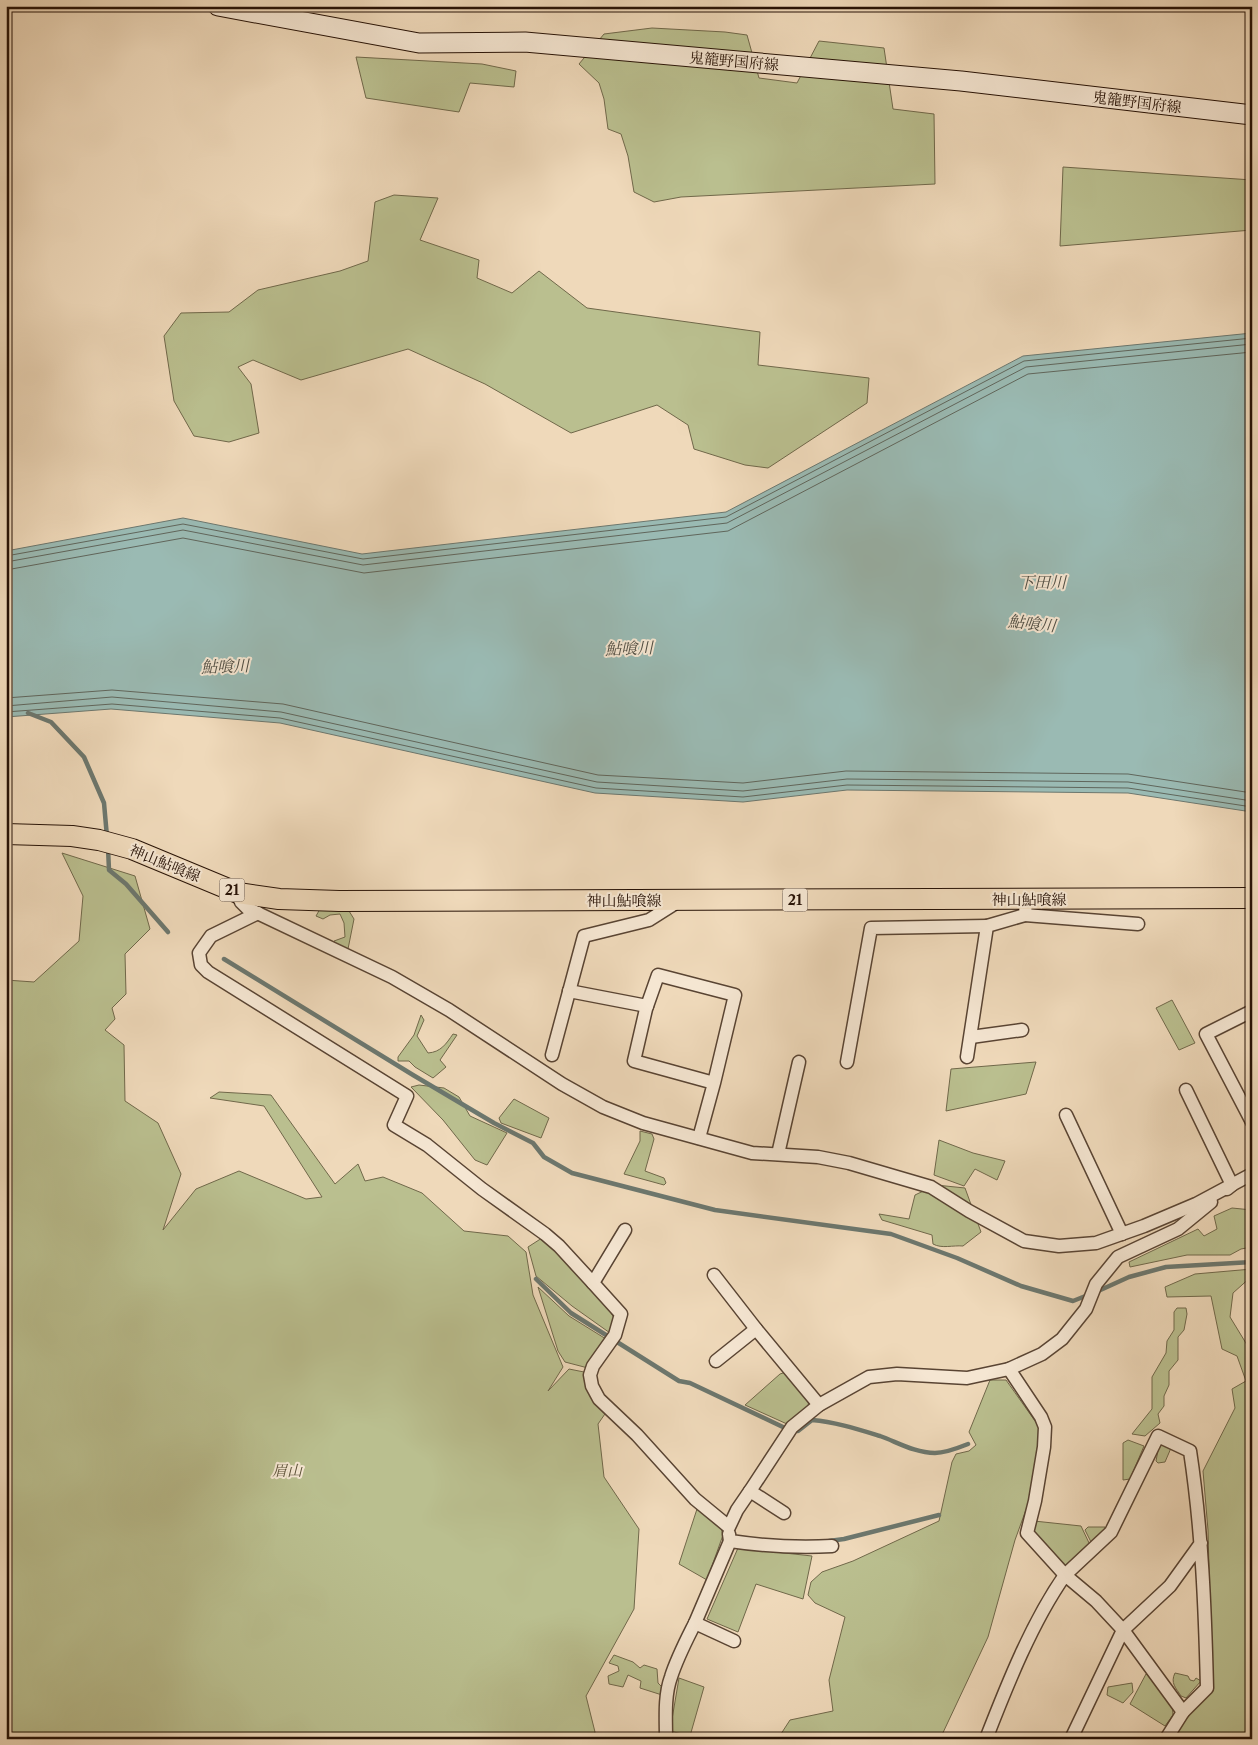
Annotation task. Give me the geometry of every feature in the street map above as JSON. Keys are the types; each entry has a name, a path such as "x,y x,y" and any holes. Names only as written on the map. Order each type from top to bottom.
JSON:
{"main road":[{"name":"鬼籠野国府線","path":"224,7 419,43 525,42 961,81 1252,115"},
{"name":"神山鮎喰線","path":"6,834 81,836 132,849 238,893 279,899 339,901 681,900 1026,907 1252,898"}],"street":[{"path":"238,893 241,902 247,908 392,977 449,1010 562,1084 603,1107 644,1123 752,1153 818,1157 849,1163 931,1187 969,1211 1024,1241 1059,1246 1096,1243 1196,1204 1252,1174"},
{"path":"552,1055 584,936 649,920 681,900"},
{"path":"847,1062 871,928 987,926 1026,907 1138,924"},
{"path":"258,913 211,936 199,952 201,965 208,972 407,1096 394,1125 427,1145 482,1189 545,1234 593,1283 621,1314 615,1334 593,1366 590,1375 592,1386 599,1399 637,1435 695,1499 729,1527"},
{"path":"967,1058 987,926"},
{"path":"700,1138 714,1083 735,995 658,974 647,1006 634,1061 714,1083"},
{"path":"569,991 647,1006"},
{"path":"1252,1011 1206,1034 1252,1122"},
{"path":"971,1037 1022,1030"},
{"path":"778,1154 799,1062"},
{"path":"1186,1090 1232,1185"},
{"path":"1066,1114 1122,1234"},
{"path":"666,1739 666,1707 670,1678 730,1541 729,1527 737,1510 792,1428 819,1406 869,1377 897,1374 967,1378 1009,1369 1042,1354 1062,1339 1086,1309 1096,1284 1118,1257 1178,1229 1232,1185"},
{"path":"593,1283 625,1230"},
{"path":"714,1276 819,1406"},
{"path":"716,1362 756,1329"},
{"path":"1009,1369 1041,1417 1045,1427 1044,1447 1035,1501 1027,1533 1065,1575 1096,1601 1123,1630 1183,1712"},
{"path":"986,1739 999,1706 1050,1597 1065,1575 1111,1532 1158,1436 1190,1451 1198,1502 1201,1543 1207,1688 1183,1712 1166,1739"},
{"path":"750,1491 784,1513"},
{"path":"730,1541 764,1546 801,1548 832,1546"},
{"path":"1071,1739 1123,1630 1170,1586 1201,1543"},
{"path":"695,1623 734,1641"}],"green space":[{"path":"652,28 747,35 759,78 797,83 819,41 884,48 893,109 934,114 935,184 681,197 654,202 634,192 628,156 621,134 608,129 604,99 599,83 579,64 604,34"},
{"path":"356,57 482,64 516,71 514,87 470,83 459,112 366,98"},
{"path":"1063,167 1252,180 1252,230 1060,246"},
{"path":"394,195 438,198 420,240 479,260 477,278 512,293 539,271 587,308 760,332 758,365 869,378 867,403 768,468 745,465 694,449 688,425 657,405 571,433 485,384 408,349 301,380 253,360 238,367 251,384 259,433 229,442 194,436 174,401 164,336 181,313 229,312 258,290 340,271 368,261 375,202"},
{"name":"眉山","path":"62,853 135,876 150,929 125,954 126,994 112,1008 115,1019 105,1030 124,1045 125,1101 158,1123 181,1174 163,1230 196,1189 239,1171 306,1199 322,1197 264,1106 210,1098 219,1092 271,1095 335,1184 358,1164 365,1181 383,1177 422,1193 464,1231 508,1236 526,1252 533,1295 563,1367 548,1391 569,1369 584,1372 593,1392 607,1411 598,1424 604,1477 639,1529 634,1609 586,1696 595,1732 594,1739 6,1739 6,980 34,982 79,941 83,896"},
{"path":"320,909 349,911 354,919 348,949 336,945 334,941 345,937 344,923 340,914 330,915 323,919 316,916"},
{"path":"1172,1000 1195,1043 1179,1050 1156,1008"},
{"path":"421,1015 424,1020 417,1036 428,1053 440,1049 453,1034 457,1035 440,1060 446,1067 433,1078 409,1061 398,1061 398,1057 414,1035"},
{"path":"1036,1062 1026,1094 946,1111 951,1069"},
{"path":"419,1085 444,1088 459,1097 470,1116 507,1133 487,1165 475,1160 443,1120 411,1087"},
{"path":"514,1099 549,1118 541,1138 501,1123 499,1118"},
{"path":"640,1131 652,1134 654,1139 645,1171 664,1178 666,1183 664,1185 624,1174 640,1141"},
{"path":"939,1140 973,1153 1005,1161 997,1180 975,1169 964,1186 934,1175"},
{"path":"936,1185 965,1188 981,1232 963,1246 944,1247 933,1244 932,1235 882,1220 879,1214 909,1219 915,1195"},
{"path":"1232,1208 1252,1210 1252,1247 1241,1249 1230,1255 1187,1255 1130,1267 1129,1262 1198,1229 1204,1236 1217,1229 1214,1216"},
{"path":"542,1238 607,1306 614,1318 610,1333 572,1306 536,1276 528,1247"},
{"path":"1252,1269 1252,1276 1233,1293 1230,1317 1252,1353 1252,1739 1173,1739 1186,1717 1212,1686 1208,1530 1203,1471 1235,1408 1232,1389 1246,1381 1237,1356 1222,1349 1211,1296 1167,1297 1165,1287 1195,1274"},
{"path":"538,1287 569,1316 606,1339 588,1368 565,1362 558,1351"},
{"path":"1177,1308 1186,1308 1187,1314 1184,1330 1178,1337 1178,1360 1169,1371 1169,1385 1164,1396 1164,1406 1158,1414 1160,1423 1145,1436 1132,1434 1152,1409 1152,1377 1166,1353 1167,1341 1174,1330 1174,1312"},
{"path":"786,1372 809,1400 808,1406 787,1424 745,1405 780,1374"},
{"path":"990,1380 1006,1380 1040,1428 1031,1496 1015,1540 988,1637 940,1739 780,1739 779,1737 790,1720 833,1711 829,1680 845,1617 815,1603 808,1595 811,1582 822,1572 853,1561 939,1521 952,1462 956,1454 969,1451 976,1445 969,1432"},
{"path":"1128,1440 1144,1446 1130,1479 1123,1480 1123,1443"},
{"path":"1164,1444 1171,1448 1165,1462 1158,1463 1156,1461 1159,1445"},
{"path":"697,1509 721,1528 723,1535 707,1580 679,1564"},
{"path":"1034,1521 1081,1526 1090,1545 1065,1570 1031,1533"},
{"path":"1088,1527 1105,1527 1103,1533 1091,1542 1085,1530"},
{"path":"738,1548 812,1556 803,1599 756,1584 738,1632 707,1619"},
{"path":"614,1655 633,1662 640,1668 644,1665 657,1669 658,1683 663,1688 662,1695 640,1688 641,1681 628,1675 623,1687 609,1684 608,1676 619,1671 618,1666 609,1663"},
{"path":"1175,1673 1188,1676 1190,1680 1194,1681 1196,1678 1201,1681 1186,1698 1181,1696 1174,1685"},
{"path":"1146,1674 1154,1677 1172,1701 1173,1715 1165,1726 1130,1704"},
{"path":"679,1678 704,1687 690,1736 670,1731"},
{"path":"1132,1683 1133,1692 1123,1703 1107,1695 1108,1687"}],"water":[{"name":"下田川","path":"1252,333 1252,812 1128,793 847,790 743,802 595,793 280,723 111,709 6,717 6,551 183,518 362,554 726,512 1023,356"}],"waterway":[{"path":"28,713 51,722 84,757 104,803 107,837"},
{"path":"108,848 109,870 126,884 168,932"},
{"path":"224,959 413,1075 494,1123 533,1143 544,1157 572,1173 715,1210 891,1234 957,1258 1021,1286 1073,1301 1088,1295"},
{"path":"1096,1292 1129,1277 1166,1267 1252,1262"},
{"path":"536,1279 571,1313 679,1381 690,1383 785,1428 798,1431 812,1420 829,1422 880,1436 928,1453 952,1450 968,1444"},
{"path":"829,1541 844,1539 939,1515"}],"water label":[{"name":"鮎喰川","path":"1032,623"},
{"name":"鮎喰川","path":"629,648"},
{"name":"鮎喰川","path":"225,666"}]}
